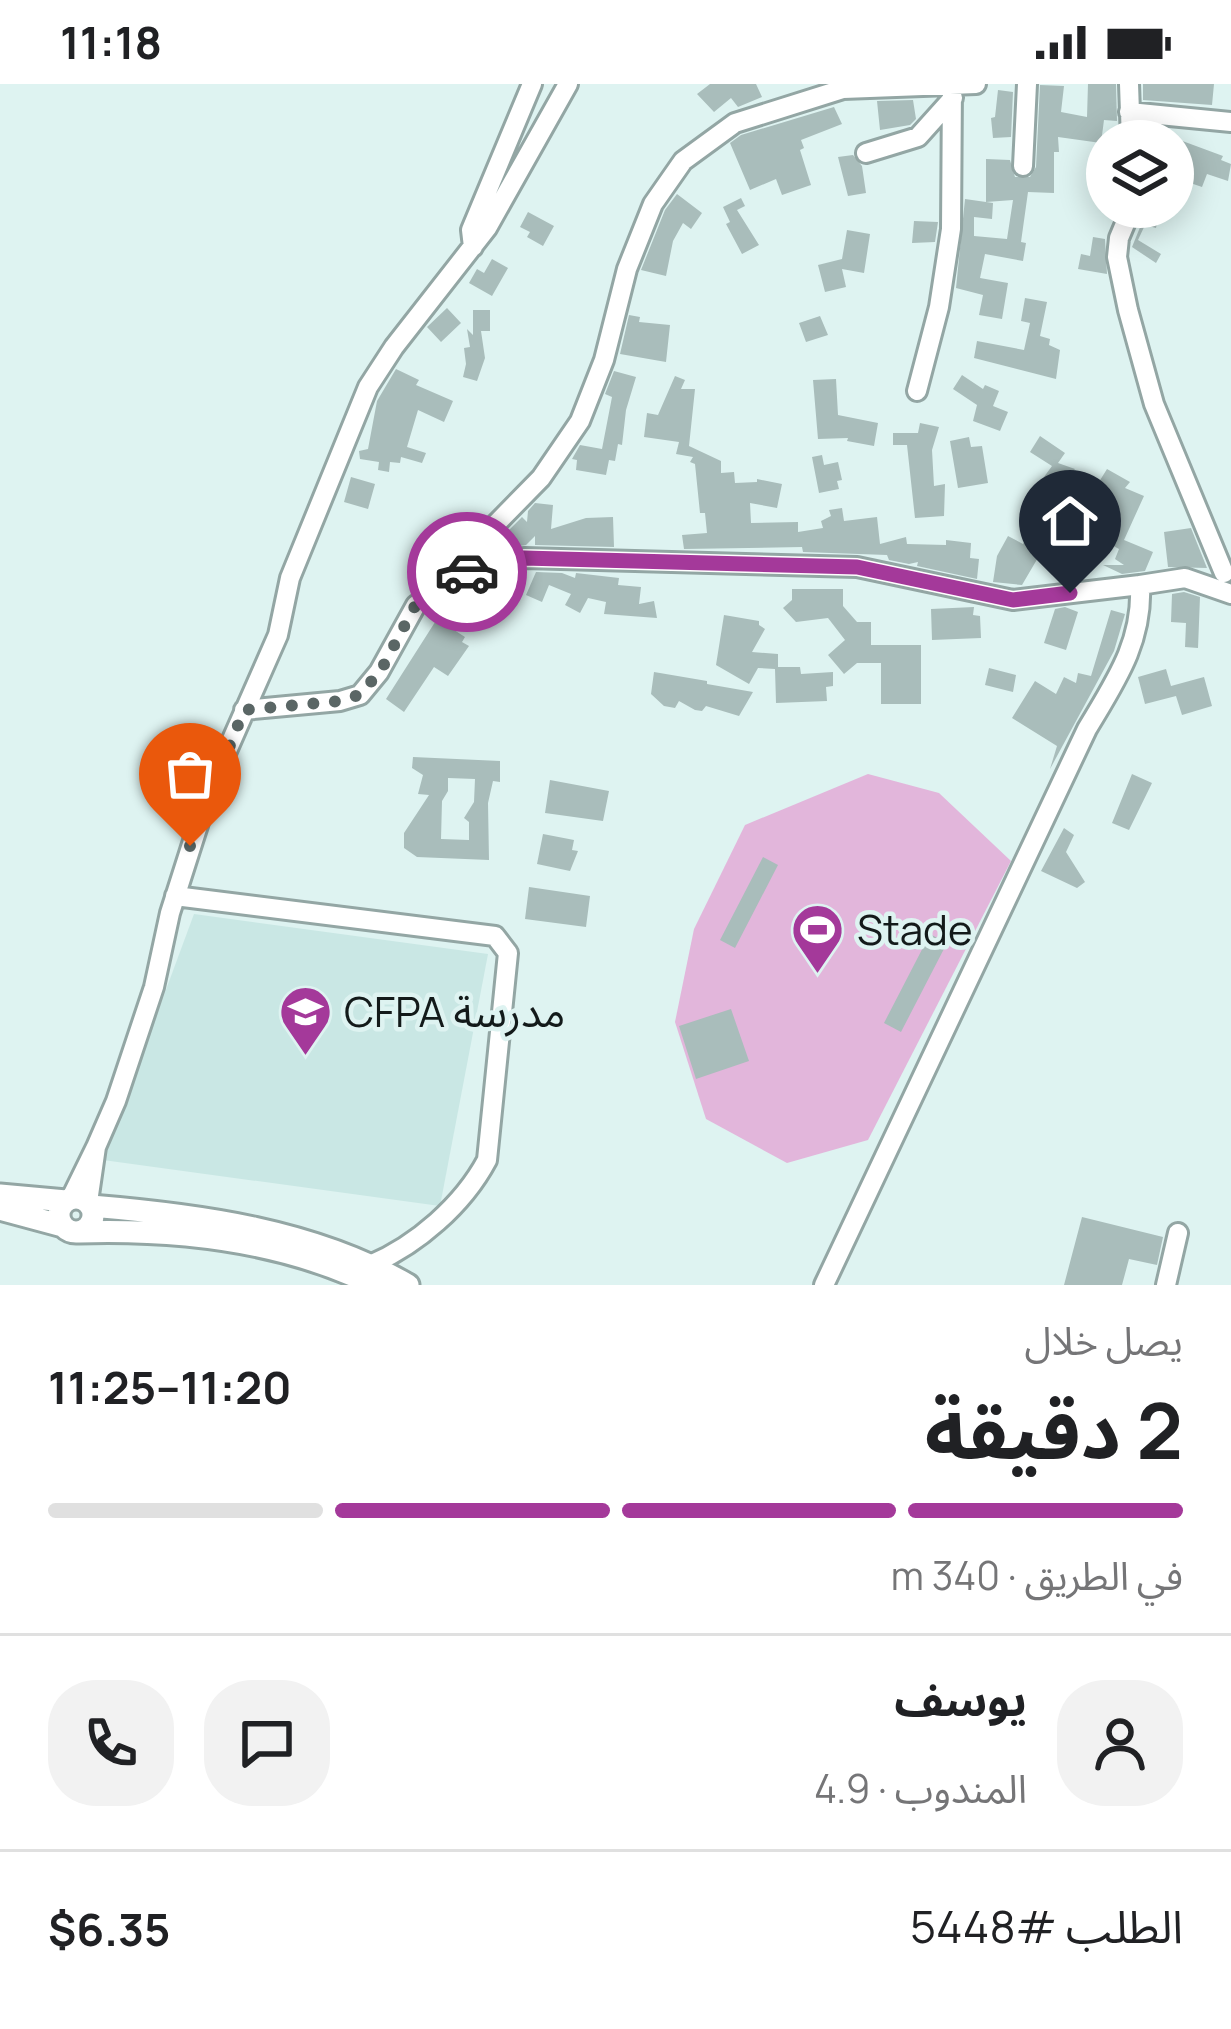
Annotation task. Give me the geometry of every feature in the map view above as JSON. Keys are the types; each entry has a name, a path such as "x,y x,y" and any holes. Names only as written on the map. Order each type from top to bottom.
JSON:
{"main road":[{"path":"0,1195 79,1202 285,1236 326,1246 372,1275"},
{"path":"71,1229 92,1222 79,1202"},
{"path":"71,1229 59,1216 79,1202"},
{"path":"0,1209 71,1229 227,1240 408,1285"}],"street":[{"path":"473,247 471,230 532,84"},
{"path":"79,1202 154,987 175,896 208,794 278,635 290,578 368,387 473,247 568,84"},
{"path":"244,710 359,695 380,672 416,604 541,478 580,421 604,360 627,269 653,203 683,161 735,123 842,89 952,92 976,84"},
{"path":"1023,166 1027,84"},
{"path":"1129,84 1130,120"},
{"path":"866,153 918,137 952,92"},
{"path":"917,391 939,307 952,229 952,92"},
{"path":"1129,112 1231,122"},
{"path":"416,604 472,569 524,558 857,567 1013,600 1227,574 1154,404 1117,257 1123,228"},
{"path":"1185,578 1231,594"},
{"path":"824,1285 1078,748 1130,658 1141,611 1140,585"},
{"path":"175,896 495,936 508,953 487,1160 478,1177 422,1235 372,1275"},
{"path":"1166,1285 1178,1233"}],"shaded area":[{"name":"Stade","path":"868,774 939,793 1011,861 868,1140 787,1163 706,1119 675,1022 694,929 745,825"},
{"name":"CFPA مدرسة","path":"194,914 488,954 440,1206 103,1160"}],"building":[{"path":"710,84 756,84 762,97 738,107 731,98 714,112 697,94"},
{"path":"1088,84 1116,84 1117,120 1086,120 1086,141 1058,137 1054,193 1028,192 1023,261 985,254 980,278 1008,283 1002,319 979,315 983,295 956,288 965,199 986,202 986,159 1010,160 1015,177 1030,177 1036,167 1040,85 1064,86 1061,112 1087,117","holes":["1013,200 1007,239 974,236 974,217 992,219 993,203 986,202"]},
{"path":"1143,84 1214,84 1212,105 1143,100"},
{"path":"998,90 1013,92 1011,137 993,138 991,118 995,117"},
{"path":"913,100 916,119 910,125 880,130 877,101"},
{"path":"834,107 842,124 801,140 811,185 782,195 776,179 750,190 730,143 741,135"},
{"path":"1194,145 1231,164 1228,181 1207,174 1202,187 1194,184"},
{"path":"853,155 862,166 866,193 848,196 838,157"},
{"path":"677,194 702,213 691,229 683,223 673,241 666,276 641,270 665,210"},
{"path":"741,198 745,206 737,210 759,245 742,254 723,207"},
{"path":"528,212 554,226 543,246 520,227"},
{"path":"914,221 938,222 935,242 912,243"},
{"path":"1144,228 1138,240 1161,254 1156,263 1132,247"},
{"path":"847,230 870,234 864,273 842,269 846,287 825,292 818,265 842,259"},
{"path":"1093,237 1105,239 1107,274 1078,269 1081,254 1090,256"},
{"path":"492,259 508,268 492,296 469,283 477,269 484,273"},
{"path":"1025,298 1047,302 1040,336 1060,350 1056,379 974,358 977,341 1024,350 1030,323 1021,321"},
{"path":"447,308 461,323 441,342 427,327"},
{"path":"473,310 490,310 490,331 481,331 485,358 477,381 463,377 464,348 470,347 467,329 473,335"},
{"path":"629,315 640,317 639,322 670,325 666,362 620,354"},
{"path":"820,316 828,335 806,342 799,323"},
{"path":"396,369 419,380 416,385 453,401 444,422 418,410 407,447 426,453 422,463 401,457 400,463 390,462 389,472 378,470 379,462 360,459 359,451 368,449 377,401"},
{"path":"614,371 636,377 622,445 618,444 615,461 609,460 606,475 576,470 577,460 572,459 580,445 602,449 612,397 605,394"},
{"path":"962,375 983,389 985,385 999,391 993,406 1008,412 1000,431 973,421 977,405 953,389"},
{"path":"675,376 685,380 681,389 695,389 689,446 721,461 721,473 734,472 735,483 757,479 782,484 777,508 750,503 751,523 798,522 798,532 823,528 821,521 831,516 829,510 842,508 844,521 877,517 880,544 906,537 907,544 971,543 970,558 979,559 977,579 917,566 918,562 889,560 887,555 803,552 802,547 684,549 682,535 707,533 695,464 690,462 693,457 676,454 679,442 644,437 647,413 658,415"},
{"path":"836,379 838,415 878,423 874,446 848,438 818,439 813,380"},
{"path":"920,423 939,427 932,450 934,486 945,484 944,516 915,518 907,445 893,445 893,433 918,433"},
{"path":"1040,436 1065,453 1058,463 1075,469 1052,500 1046,492 1051,488 1041,481 1052,466 1030,452"},
{"path":"969,437 971,447 982,446 988,483 958,488 950,441"},
{"path":"822,455 824,465 838,462 842,480 837,481 839,489 819,493 812,457"},
{"path":"1107,469 1130,482 1125,488 1144,496 1124,540 1153,552 1145,571 1122,574 1103,565 1124,565 1115,559 1119,549 1099,538 1095,544 1079,532 1092,514 1084,506"},
{"path":"351,477 375,484 368,509 344,502"},
{"path":"535,503 553,505 551,529 586,518 613,517 614,547 535,545 535,536 526,545 507,548 499,540 522,517 527,522"},
{"path":"1033,509 1056,527 1022,585 993,582 997,556 1008,536 1023,544 1032,529 1024,522"},
{"path":"1191,528 1207,568 1168,567 1164,532"},
{"path":"536,572 619,578 618,585 641,587 639,604 654,601 657,618 604,614 606,602 588,598 580,613 565,605 571,594 549,585 542,602 526,595"},
{"path":"792,589 843,589 843,606 857,622 871,622 871,645 921,645 921,704 881,704 881,663 857,663 844,674 828,655 845,640 828,618 796,622 783,608 792,600"},
{"path":"1172,594 1200,597 1198,648 1185,647 1186,623 1171,622"},
{"path":"974,607 973,615 980,616 981,638 932,640 931,609"},
{"path":"1055,609 1078,612 1066,650 1044,643"},
{"path":"1111,610 1125,614 1114,651 1050,769 1057,746 1012,718 1035,681 1056,694 1064,677 1076,683 1078,673 1091,676"},
{"path":"724,615 759,621 765,629 752,652 778,654 778,667 800,667 801,674 833,672 833,686 826,687 827,701 776,703 775,669 758,668 749,684 716,665"},
{"path":"437,619 465,637 462,642 469,646 448,676 434,667 404,712 386,699"},
{"path":"989,668 1016,675 1013,692 985,685"},
{"path":"1166,669 1171,686 1204,677 1212,706 1182,715 1176,696 1145,704 1138,677"},
{"path":"654,672 753,692 739,716 706,706 695,710 679,701 675,708 664,706 651,694"},
{"path":"413,757 500,761 500,782 493,781 488,803 489,860 417,857 404,848 404,833 429,795 418,794 423,775 412,768","holes":["448,778 475,779 474,802 464,818 469,822 469,840 441,839"]},
{"path":"1132,774 1152,783 1129,830 1112,823"},
{"path":"550,780 609,791 603,821 545,813"},
{"path":"1064,828 1074,835 1066,852 1085,882 1077,888 1041,871"},
{"path":"543,834 574,840 572,850 578,851 570,871 537,864"},
{"path":"763,857 778,865 735,948 720,940"},
{"path":"529,887 590,896 586,927 525,919"},
{"path":"930,934 947,943 901,1032 884,1023"},
{"path":"731,1009 749,1061 696,1079 679,1026"},
{"path":"1082,1217 1163,1237 1157,1265 1129,1259 1122,1285 1064,1285"}],"way so far":[{"path":"190,846 244,710 359,695 380,672 416,604 467,572"}],"place":[{"name":"Stade","path":"818,975"},
{"name":"CFPA مدرسة","path":"305,1057"}],"route":[{"path":"467,572 524,558 857,567 978,596 1013,600 1070,593"}]}
